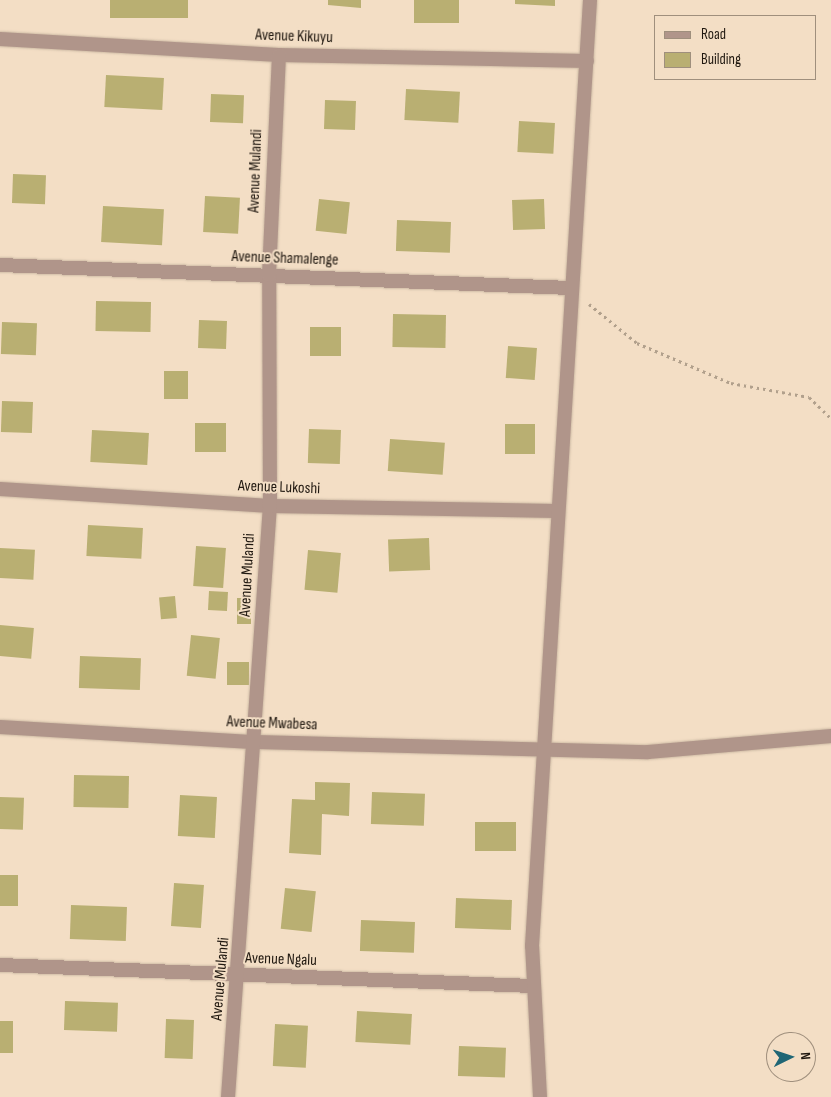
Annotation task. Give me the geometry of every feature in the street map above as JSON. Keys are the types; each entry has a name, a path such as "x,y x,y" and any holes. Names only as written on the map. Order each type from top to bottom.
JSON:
{"street":[{"path":"540,1097 531,986 569,288 590,0"},
{"name":"Avenue Kikuyu","path":"0,39 279,55 586,61"},
{"name":"Avenue Mulandi","path":"228,1097 256,742 270,506 269,275 279,55"},
{"name":"Avenue Shamalenge","path":"0,265 569,288"},
{"name":"Avenue Lukoshi","path":"0,489 270,506 556,511"},
{"name":"Avenue Mwabesa","path":"0,727 256,742 648,752 831,736"},
{"name":"Avenue Ngalu","path":"0,965 239,976 531,986"}],"path":[{"path":"569,288 637,343 731,383 808,397 831,418"}],"building":[{"path":"110,0 188,0 188,18 110,18"},
{"path":"328,0 361,0 361,8 328,5"},
{"path":"414,0 459,0 459,23 414,23"},
{"path":"515,0 555,0 555,6 515,4"},
{"path":"106,75 164,78 162,110 104,107"},
{"path":"406,89 460,92 458,123 404,120"},
{"path":"211,94 244,95 243,123 210,122"},
{"path":"325,100 356,101 355,130 324,129"},
{"path":"519,121 555,123 553,154 517,152"},
{"path":"13,174 46,175 45,204 12,203"},
{"path":"205,196 240,198 238,234 203,232"},
{"path":"319,199 350,202 346,234 316,231"},
{"path":"544,199 545,229 513,230 512,200"},
{"path":"103,206 164,209 162,245 101,242"},
{"path":"397,220 451,222 450,253 396,251"},
{"path":"96,301 151,302 150,332 95,331"},
{"path":"393,314 446,315 445,348 392,347"},
{"path":"199,320 227,321 226,349 198,348"},
{"path":"2,322 37,323 36,355 1,354"},
{"path":"310,327 341,327 341,356 310,356"},
{"path":"508,346 537,348 535,380 506,378"},
{"path":"164,371 188,371 188,399 164,399"},
{"path":"2,401 33,402 32,433 1,432"},
{"path":"195,423 226,423 226,452 195,452"},
{"path":"505,424 535,424 535,454 505,454"},
{"path":"309,429 341,430 340,464 308,463"},
{"path":"92,430 149,433 147,465 90,462"},
{"path":"390,439 445,443 443,475 388,471"},
{"path":"88,525 143,528 141,559 86,556"},
{"path":"429,538 430,570 389,571 388,539"},
{"path":"196,546 226,548 223,588 193,586"},
{"path":"0,548 35,550 33,580 0,578"},
{"path":"308,550 341,553 337,593 305,590"},
{"path":"209,591 228,592 227,611 208,610"},
{"path":"175,596 177,618 161,619 159,597"},
{"path":"237,598 251,598 251,624 237,624"},
{"path":"0,625 34,628 31,659 0,656"},
{"path":"191,635 220,638 216,679 187,676"},
{"path":"80,656 141,658 140,690 79,688"},
{"path":"227,662 249,662 249,685 227,685"},
{"path":"74,775 129,776 128,808 73,807"},
{"path":"315,782 350,783 349,816 322,814 321,855 289,853 292,799 315,800"},
{"path":"372,792 425,794 424,826 371,824"},
{"path":"180,795 217,797 215,838 178,836"},
{"path":"0,797 24,798 23,830 0,829"},
{"path":"475,822 516,822 516,851 475,851"},
{"path":"0,875 18,875 18,906 0,906"},
{"path":"174,883 204,885 201,928 171,926"},
{"path":"285,888 316,891 312,932 281,929"},
{"path":"456,898 512,900 511,930 455,928"},
{"path":"71,905 127,907 126,941 70,939"},
{"path":"361,920 415,922 414,953 360,951"},
{"path":"65,1001 118,1003 117,1032 64,1030"},
{"path":"357,1011 412,1014 410,1045 355,1042"},
{"path":"166,1019 194,1020 193,1059 165,1058"},
{"path":"0,1021 13,1021 13,1053 0,1053"},
{"path":"275,1024 308,1026 306,1068 273,1066"},
{"path":"459,1046 506,1048 505,1078 458,1076"}]}
